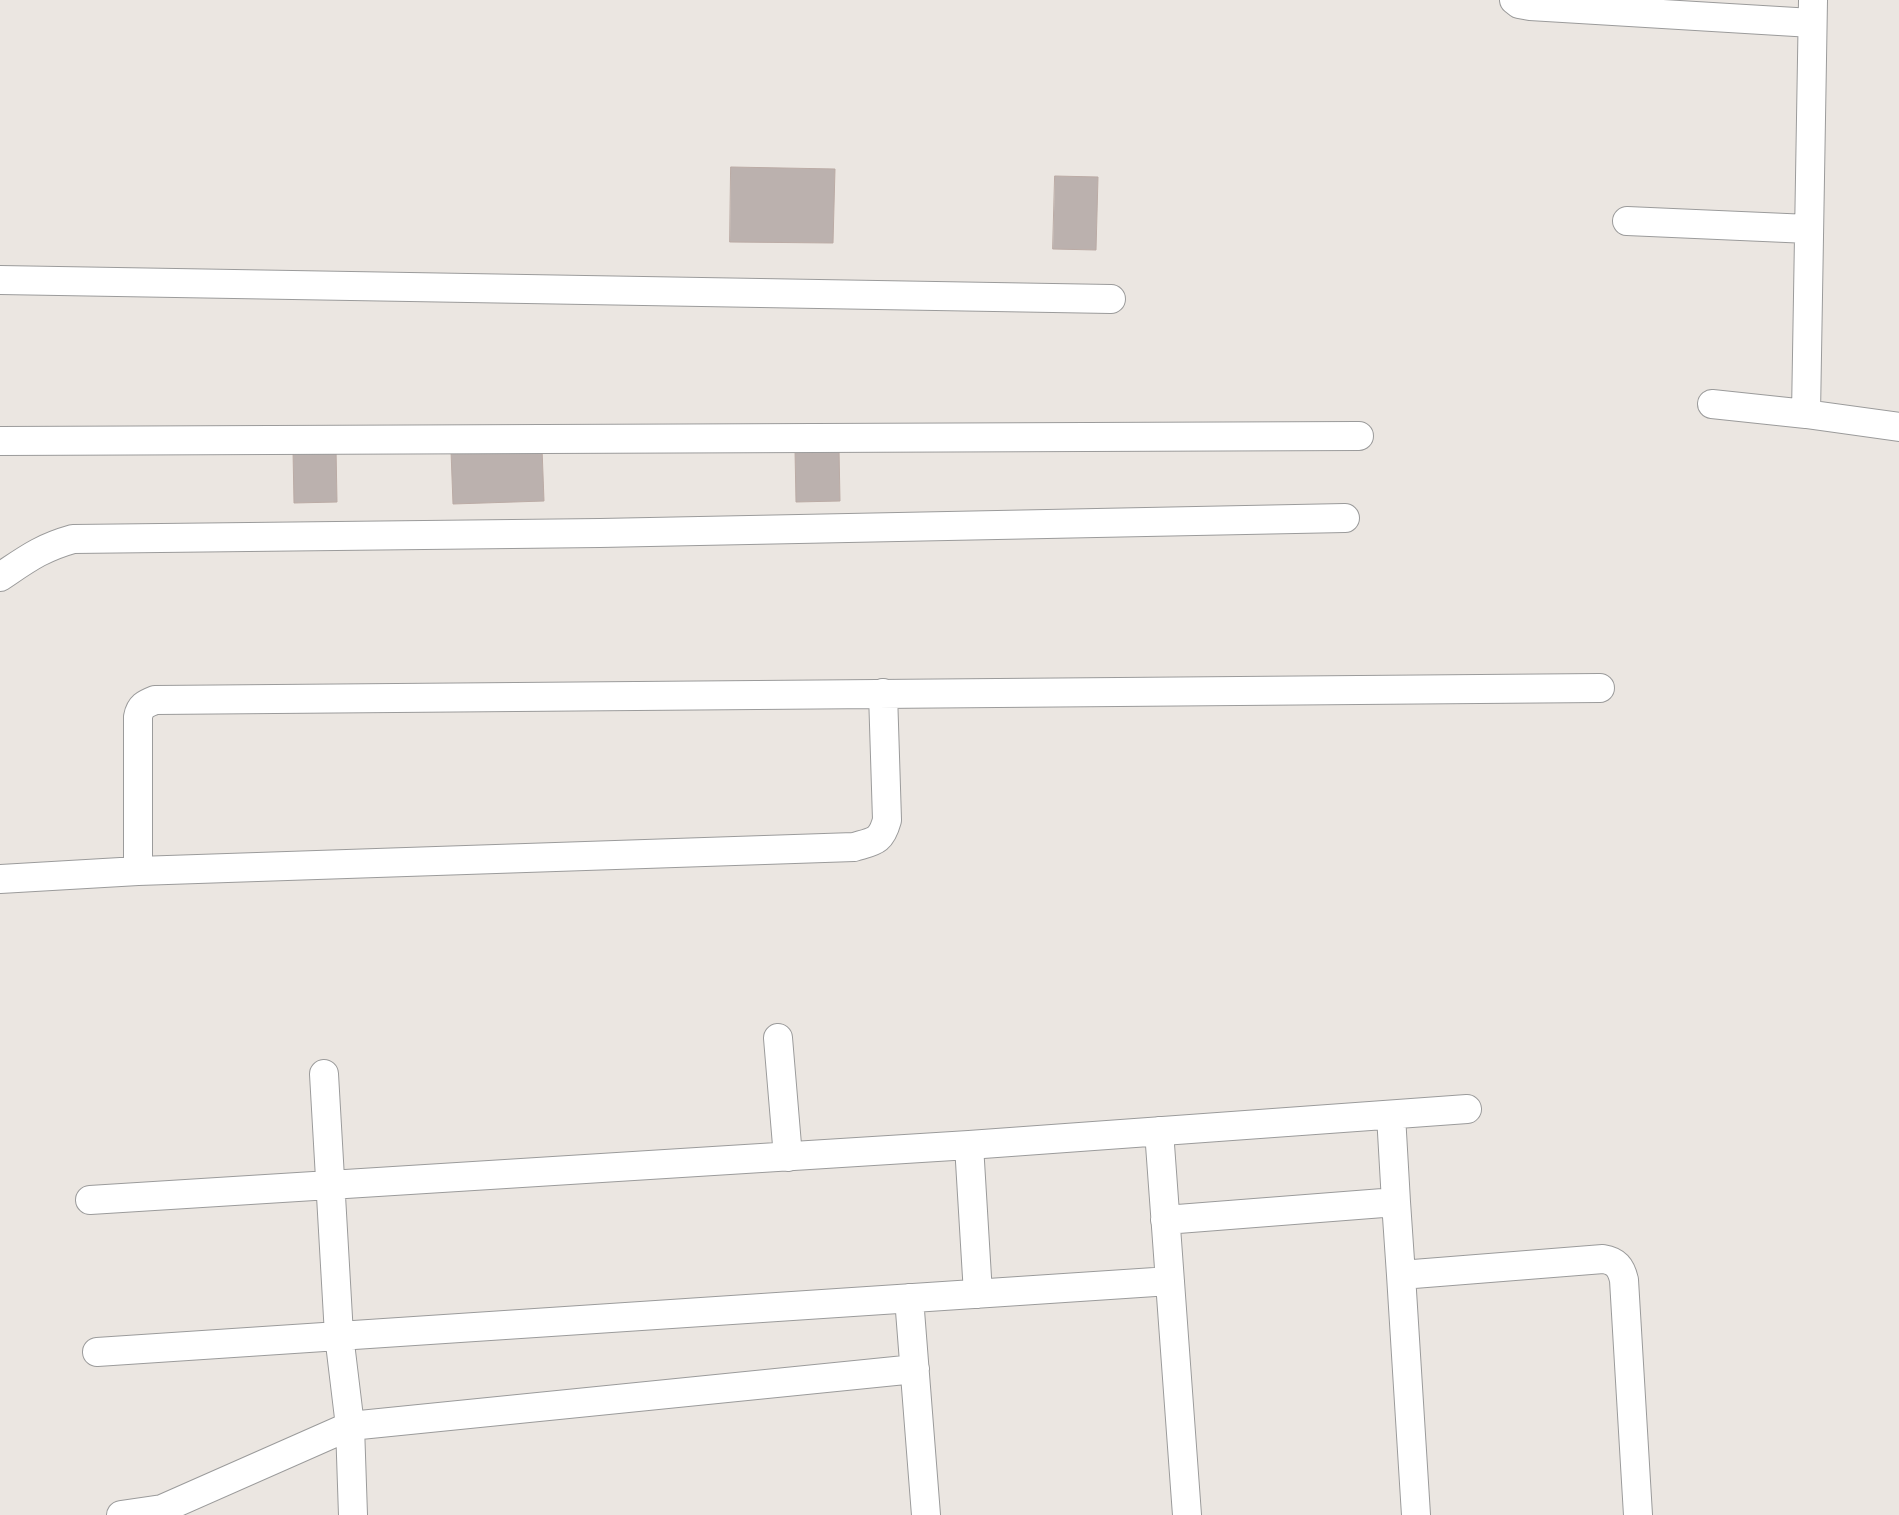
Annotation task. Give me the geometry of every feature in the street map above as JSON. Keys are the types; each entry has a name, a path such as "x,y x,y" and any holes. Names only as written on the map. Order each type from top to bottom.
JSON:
{"street":[{"path":"1514,0 1519,4 1530,6 1812,12 1806,414"},
{"path":"1627,221 1809,229"},
{"path":"0,280 1111,298"},
{"path":"1712,404 1899,426"},
{"path":"0,441 1359,436"},
{"path":"0,577 35,553 73,539 610,533 1345,518"},
{"path":"138,871 138,717 140,708 144,704 155,700 1600,688"},
{"path":"0,879 138,871 854,847 873,842 883,834 887,820 883,694"},
{"path":"778,1038 788,1157"},
{"path":"324,1074 339,1335 350,1426 353,1515"},
{"path":"90,1200 788,1157 1467,1109"},
{"path":"1391,1115 1416,1515"},
{"path":"1159,1131 1186,1515"},
{"path":"969,1145 978,1294"},
{"path":"1165,1220 1396,1202"},
{"path":"1401,1275 1603,1259 1612,1260 1619,1266 1624,1280 1638,1515"},
{"path":"97,1352 1170,1281"},
{"path":"909,1298 926,1515"},
{"path":"122,1515 162,1509 350,1426 915,1369"}],"building":[{"path":"731,167 835,169 833,243 730,242"},
{"path":"1055,176 1098,177 1096,250 1053,249"},
{"path":"336,448 337,502 294,503 293,450"},
{"path":"542,448 544,501 453,504 451,451"},
{"path":"839,449 840,501 796,502 795,450"}]}
